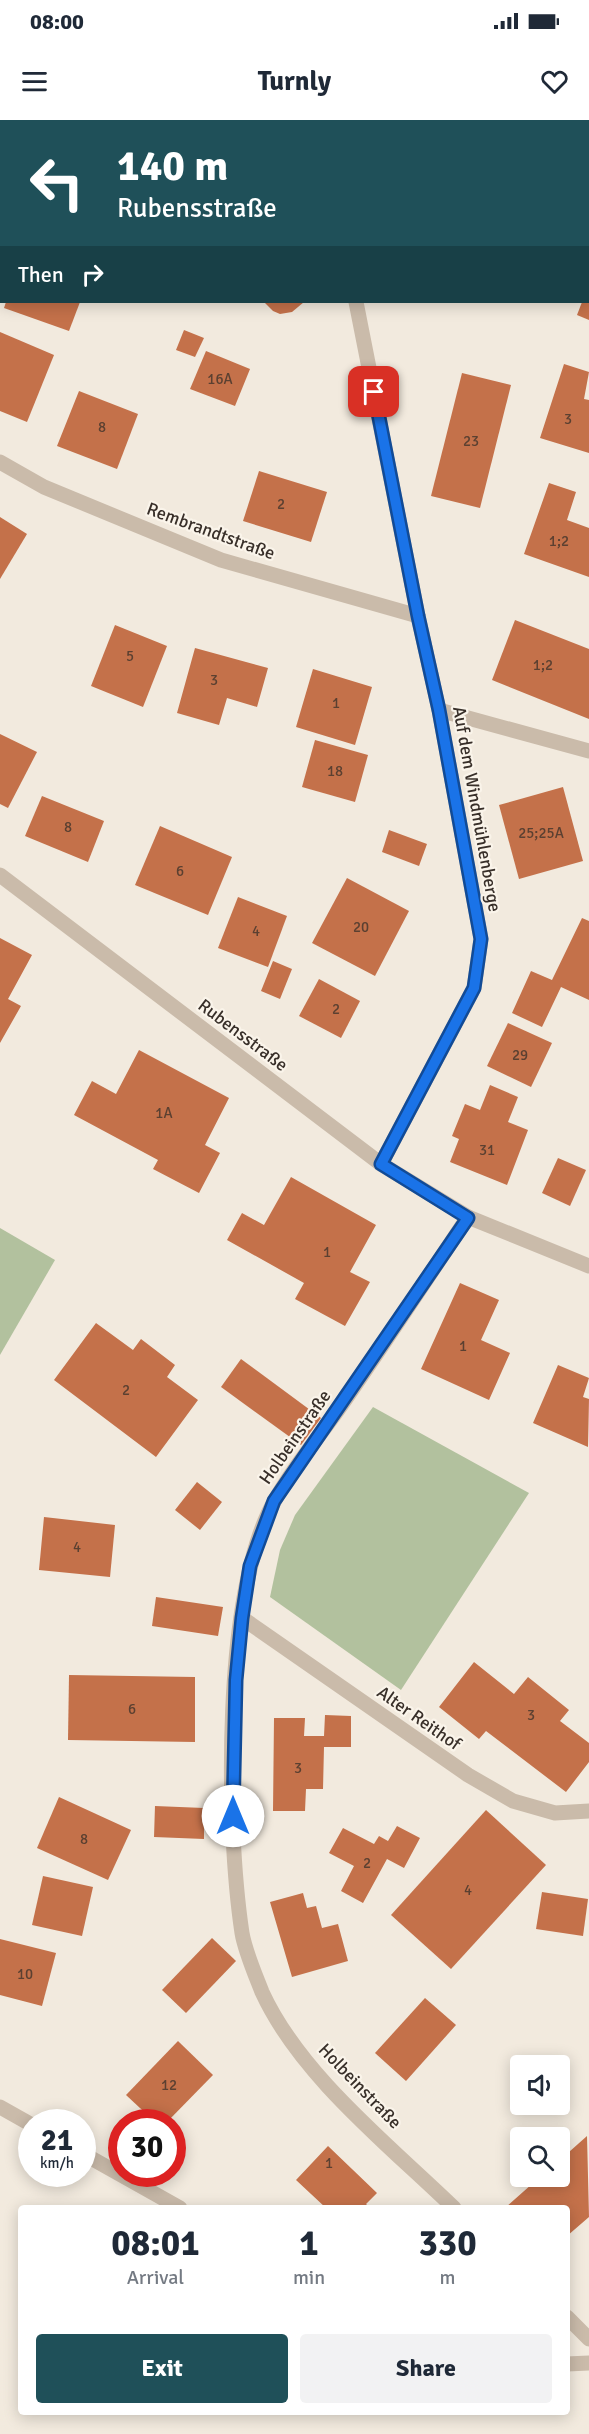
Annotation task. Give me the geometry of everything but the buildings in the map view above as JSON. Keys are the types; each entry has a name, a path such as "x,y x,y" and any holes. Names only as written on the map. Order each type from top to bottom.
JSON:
{"street":[{"name":"Auf dem Windmühlenberge","path":"356,303 418,616 439,710 481,939 474,988 381,1164"},
{"name":"Rembrandtstraße","path":"0,462 44,487 221,560 418,616"},
{"path":"439,710 589,751"},
{"name":"Rubensstraße","path":"0,875 381,1164 468,1218 589,1266"},
{"name":"Holbeinstraße","path":"451,2205 318,2075 293,2043 263,1993 242,1935 233,1840 235,1702 242,1618 250,1566 274,1501 468,1218"},
{"name":"Alter Reithof","path":"242,1618 468,1775 513,1801 555,1813 589,1811"},
{"path":"0,2107 18,2117"},
{"path":"96,2161 175,2205"},
{"path":"570,2320 589,2339"},
{"path":"570,2364 589,2363"}],"green space":[{"path":"0,1228 55,1260 0,1355"},
{"path":"373,1407 529,1493 401,1690 270,1597 280,1550 295,1515"}],"route":[{"path":"233,1816 236,1680 242,1618 250,1566 274,1501 468,1218 381,1164 474,988 481,939 439,710 374,392"}]}
